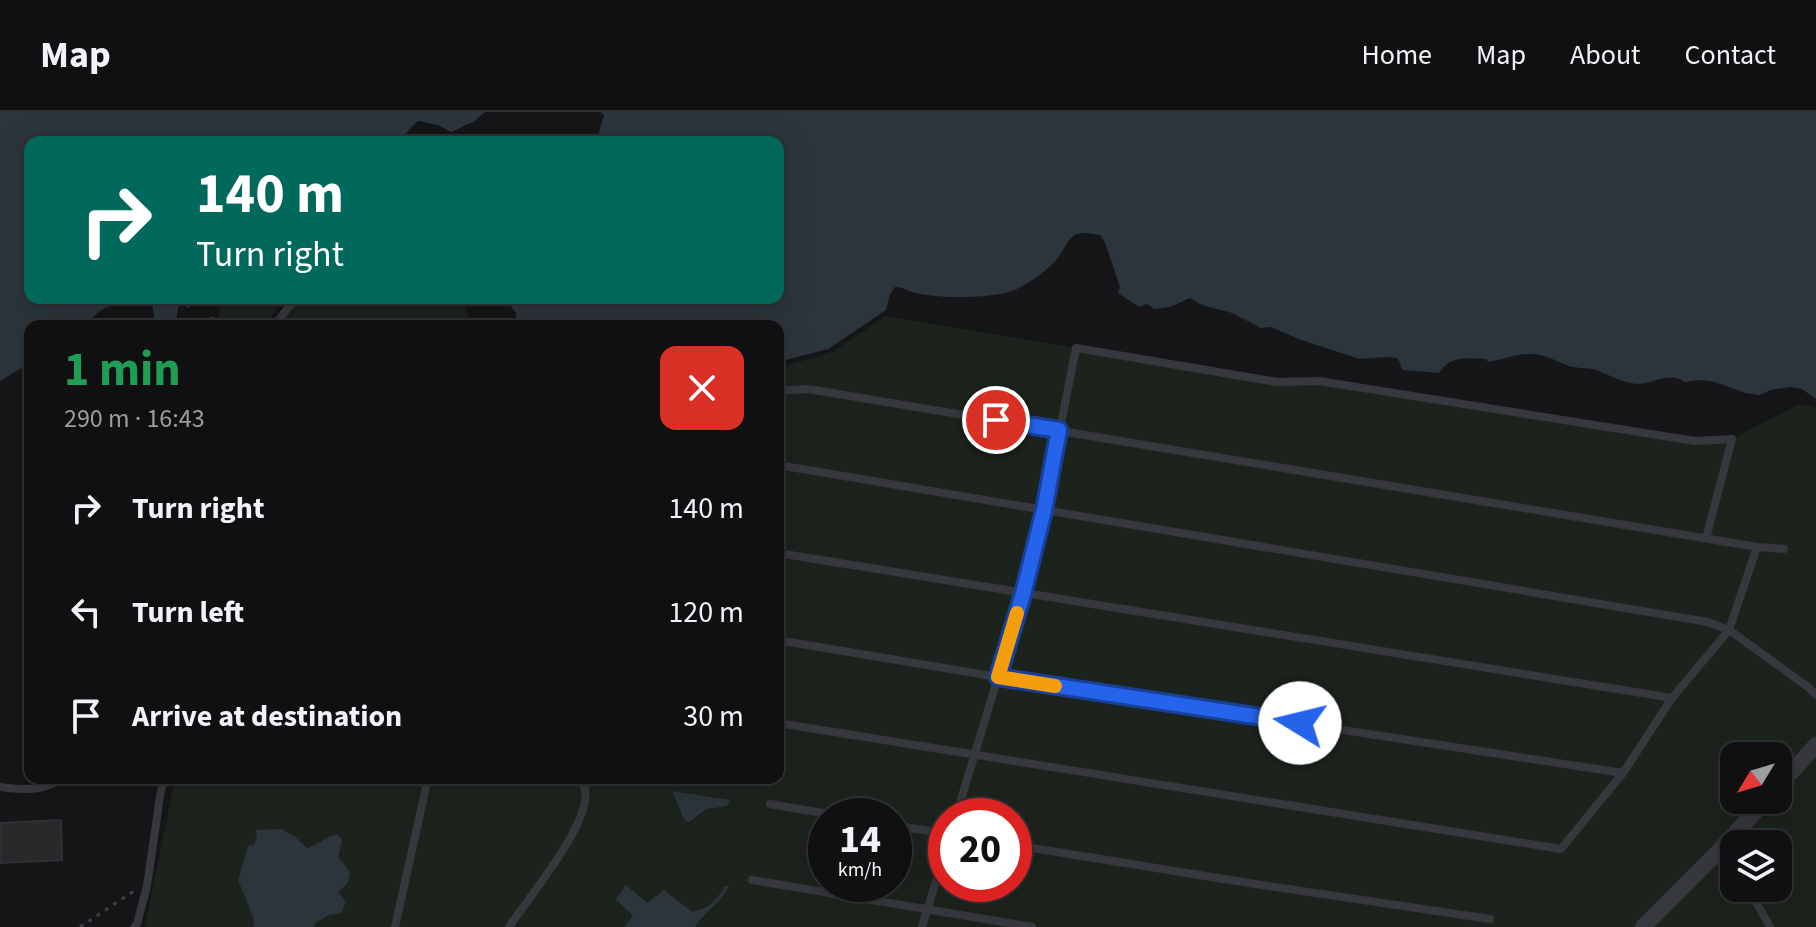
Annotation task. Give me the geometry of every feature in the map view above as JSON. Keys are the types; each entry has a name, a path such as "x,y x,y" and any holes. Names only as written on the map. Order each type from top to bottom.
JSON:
{"street":[{"path":"1792,772 1816,745"},
{"path":"1643,927 1753,814"}],"lane":[{"path":"279,320 291,304"},
{"path":"961,798 1023,594 1044,510 1076,348 1277,382 1319,381 1695,441 1732,439 1706,538"},
{"path":"784,391 808,389 1784,549"},
{"path":"784,466 1708,622 1729,630 1816,695"},
{"path":"784,724 1561,849 1623,773 1672,698 1729,630 1757,547"},
{"path":"784,554 1672,698"},
{"path":"784,641 1623,773"},
{"path":"0,787 46,788 52,784"},
{"path":"134,927 147,886 163,784"},
{"path":"395,927 427,784"},
{"path":"509,927 574,833 583,812 586,790 583,784"},
{"path":"770,804 808,811"},
{"path":"1032,848 1490,919"},
{"path":"1715,855 1720,860"},
{"path":"752,880 1032,927"},
{"path":"922,927 929,902"},
{"path":"1756,902 1770,927"}],"path":[{"path":"80,927 129,893 147,886"}],"shaded area":[{"path":"0,112 485,112 473,122 451,132 438,125 418,121 404,136 24,136 24,304 120,304 105,308 91,320 24,320 24,367 0,381"},
{"path":"601,112 1816,112 1816,399 1802,389 1791,387 1760,395 1700,380 1685,382 1667,378 1637,384 1536,354 1488,362 1473,358 1454,360 1439,373 1403,370 1397,358 1360,359 1271,327 1261,328 1232,313 1202,305 1190,298 1170,307 1154,309 1147,304 1139,307 1118,293 1120,287 1105,242 1100,235 1087,233 1075,235 1046,269 1011,291 996,295 945,297 895,287 886,310 828,349 784,360 784,320 515,320 516,313 509,304 784,304 784,136 599,136 604,115"},
{"path":"152,304 180,304 176,320 154,320"},
{"path":"281,304 269,320 219,320 220,306"},
{"path":"297,304 465,304 470,320 285,320"},
{"path":"885,316 1277,382 1319,381 1695,441 1732,439 1800,404 1816,408 1816,927 145,927 174,784 784,784 784,366 833,352"},
{"path":"672,791 730,800 727,806 706,809 689,822 685,821"},
{"path":"282,829 307,848 337,834 342,840 338,857 350,872 348,883 338,892 346,902 341,913 329,915 315,923 314,927 253,927 253,918 238,881 248,846 254,845 256,830"},
{"path":"626,885 647,903 664,890 692,912 707,906 725,886 729,886 695,927 624,927 633,916 616,899"}],"building":[{"path":"61,820 62,860 0,863 0,823"}],"slow traffic":[{"path":"1017,613 998,677 1055,686"}],"route":[{"path":"996,420 1059,430 1044,510 998,677 1300,723"}]}
